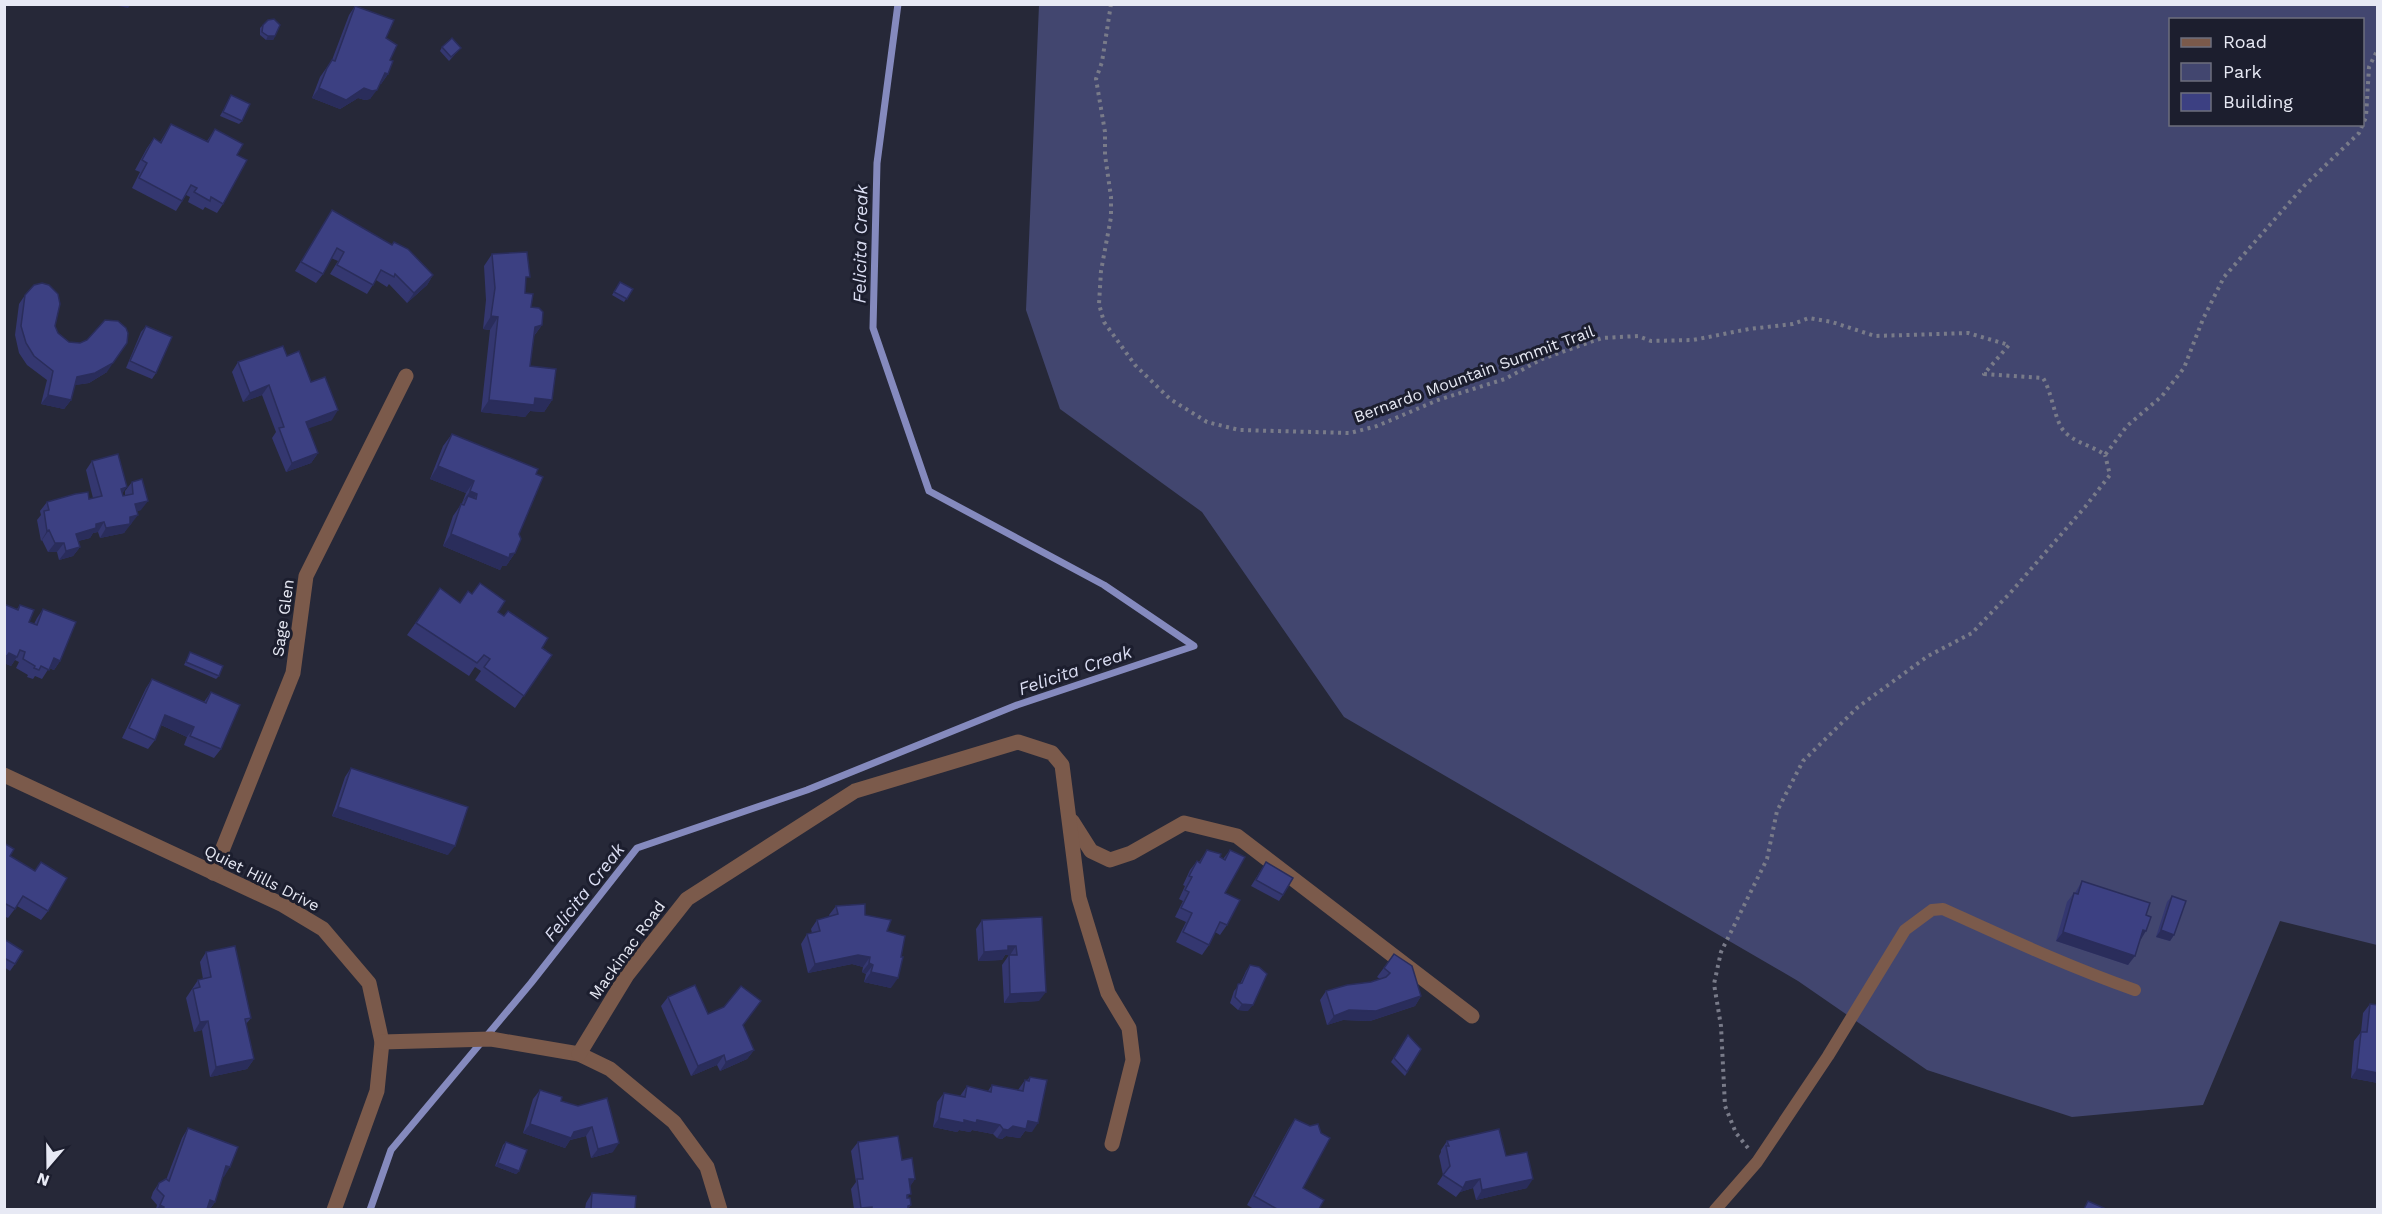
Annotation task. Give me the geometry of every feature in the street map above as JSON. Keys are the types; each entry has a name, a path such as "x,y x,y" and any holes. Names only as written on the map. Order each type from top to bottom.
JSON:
{"street":[{"name":"Sage Glen","path":"213,873 293,673 306,576 406,376"},
{"name":"Mackinac Road","path":"579,1054 627,975 687,899 855,791 1018,742 1052,753 1062,765 1079,898 1108,993 1129,1028 1133,1060 1112,1144"},
{"name":"Quiet Hills Drive","path":"4,775 283,905 323,928 369,983 382,1042 376,1091 334,1209"},
{"path":"1069,816 1091,851 1110,860 1131,853 1184,823 1237,836 1472,1016"},
{"path":"382,1042 491,1039 579,1054 610,1069 674,1122 707,1167 720,1209"}],"lane":[{"path":"1715,1209 1757,1162 1828,1056 1905,930 1932,910 1943,909 2006,939 2087,973 2135,990"}],"path":[{"name":"Bernardo Mountain Summit Trail","path":"1111,4 1102,62 1096,79 1105,132 1105,155 1111,196 1111,217 1101,271 1099,304 1104,322 1135,365 1170,399 1207,422 1239,430 1350,433 1377,426 1438,400 1504,379 1542,359 1602,339 1638,336 1651,341 1693,340 1749,329 1793,324 1809,318 1832,322 1875,336 1968,333 2009,345 1984,374 2043,378 2050,390 2061,429 2071,437 2096,448 2105,455"},
{"path":"2364,122 2369,67 2378,49"},
{"path":"1757,1162 1736,1133 1725,1106 1721,1026 1714,984 1721,951 1767,859 1777,811 1803,761 1858,707 1928,656 1971,633 2011,592 2085,507 2109,475 2105,455 2127,426 2162,396 2184,368 2203,319 2224,277 2304,186 2360,133 2363,126"}],"green space":[{"path":"1039,5 2377,5 2377,945 2280,921 2203,1105 2072,1117 1927,1070 1798,981 1344,717 1202,512 1060,409 1026,310"}],"building":[{"path":"355,6 394,20 386,38 397,45 390,60 393,61 388,74 385,73 377,90 364,88 346,100 319,88 327,68 332,60 335,61"},
{"path":"274,19 280,25 275,36 268,36 262,32 263,25 268,20"},
{"path":"452,38 461,48 451,57 442,47"},
{"path":"231,95 250,104 242,121 223,112"},
{"path":"171,124 208,142 215,129 243,144 237,155 247,160 223,204 211,197 210,201 194,192 197,188 191,185 182,201 139,178 147,163 142,160 154,138 161,143"},
{"path":"332,210 392,245 394,242 408,249 433,275 414,293 395,274 394,277 381,270 373,285 337,265 344,252 337,248 323,274 301,262"},
{"path":"527,252 530,277 526,277 525,293 533,294 531,307 539,308 543,312 542,325 535,327 530,366 556,369 552,400 535,398 534,405 489,400 498,317 491,316 495,288 492,254"},
{"path":"620,282 633,289 627,299 614,292"},
{"path":"42,283 49,285 58,294 60,304 55,326 58,333 69,342 80,343 87,340 105,320 118,321 128,333 127,343 113,363 95,373 77,377 71,400 48,395 53,371 34,356 26,343 21,326 25,295 34,285"},
{"path":"146,326 172,337 156,373 130,361"},
{"path":"283,346 287,356 299,351 311,382 325,377 338,410 306,422 318,453 292,463 279,428 284,427 269,385 250,393 238,362"},
{"path":"452,434 538,469 536,474 543,477 519,534 521,539 515,553 510,554 509,558 451,534 461,504 464,505 468,496 476,499 477,494 470,491 474,481 438,466"},
{"path":"118,454 127,487 121,489 123,496 133,494 132,482 142,479 148,501 135,504 138,515 130,517 130,524 106,528 104,522 96,524 96,528 76,534 80,547 66,551 64,543 55,543 49,530 47,531 44,511 49,510 47,502 88,492 89,499 102,496 92,461"},
{"path":"480,583 505,601 498,612 504,616 508,611 548,638 542,648 552,655 524,696 484,667 490,659 484,655 477,663 416,623 440,588 460,603 468,591 472,594"},
{"path":"4,604 18,610 20,605 34,610 29,622 37,625 43,609 76,622 60,661 54,658 49,670 41,666 39,670 23,659 25,652 20,650 17,657 9,653 7,656 4,655"},
{"path":"190,652 223,666 219,676 186,662"},
{"path":"152,679 206,703 211,692 240,705 221,749 190,736 194,727 165,715 155,740 129,728"},
{"path":"351,768 468,807 455,846 338,807"},
{"path":"4,843 14,849 10,856 35,871 41,862 67,878 48,911 23,896 15,909 4,903"},
{"path":"1207,850 1221,854 1220,857 1225,860 1230,850 1245,857 1225,893 1240,900 1227,925 1220,922 1209,945 1183,932 1192,913 1181,908 1189,892 1185,890 1192,877 1189,876 1197,861 1200,863"},
{"path":"1266,862 1293,878 1283,895 1256,880"},
{"path":"2082,881 2150,903 2146,915 2151,917 2146,931 2143,930 2135,956 2063,932 2074,893 2078,894"},
{"path":"2172,896 2186,901 2174,935 2161,930"},
{"path":"865,904 865,915 891,920 887,931 905,936 898,978 871,972 873,965 869,963 870,957 858,955 815,964 807,934 820,931 817,920 838,914 836,906"},
{"path":"1042,917 1046,992 1010,994 1009,955 1017,955 1016,946 1008,946 1008,950 984,952 982,920"},
{"path":"4,939 23,951 15,964 4,958"},
{"path":"235,946 251,1018 245,1019 254,1059 216,1067 208,1021 200,1022 193,989 200,987 198,980 211,977 206,952"},
{"path":"1394,954 1412,966 1421,996 1376,1011 1349,1010 1334,1016 1326,991 1386,977 1390,973 1384,968"},
{"path":"1250,965 1259,967 1267,974 1253,1005 1242,1004 1235,997 1238,984 1242,983"},
{"path":"695,985 708,1014 724,1007 741,986 761,1001 743,1025 754,1050 726,1062 724,1055 698,1066 668,997"},
{"path":"2370,1004 2378,1005 2378,1073 2357,1069 2361,1032 2367,1032"},
{"path":"1408,1035 1421,1049 1407,1072 1394,1058"},
{"path":"1030,1077 1047,1080 1038,1123 1028,1121 1026,1129 1013,1126 1008,1130 1003,1129 1000,1125 977,1120 976,1123 964,1120 964,1123 939,1118 944,1093 965,1097 967,1086 991,1092 992,1085 1023,1091 1025,1080 1029,1081"},
{"path":"540,1090 562,1097 561,1101 578,1106 607,1098 619,1143 598,1149 592,1127 574,1132 571,1138 530,1124"},
{"path":"1295,1119 1310,1126 1318,1124 1321,1133 1330,1138 1303,1188 1324,1200 1319,1209 1277,1209 1254,1196"},
{"path":"188,1128 238,1147 230,1167 226,1166 215,1202 210,1200 207,1209 163,1209 164,1207 160,1205 164,1196 157,1189 159,1183 166,1179 169,1181"},
{"path":"1499,1129 1506,1156 1527,1152 1533,1179 1482,1190 1480,1179 1466,1182 1463,1188 1443,1175 1450,1166 1447,1141"},
{"path":"898,1136 902,1160 912,1158 915,1179 909,1179 911,1194 907,1195 911,1205 908,1209 861,1208 857,1179 863,1179 858,1142"},
{"path":"506,1142 527,1150 519,1171 498,1163"},
{"path":"592,1193 636,1196 635,1209 591,1209"},
{"path":"2088,1201 2106,1209 2084,1209"}],"waterway":[{"name":"Felicita Creak","path":"370,1210 391,1150 531,983 637,848 807,790 1017,705 1194,646 1104,585 929,491 873,328 877,163 898,4"}]}
